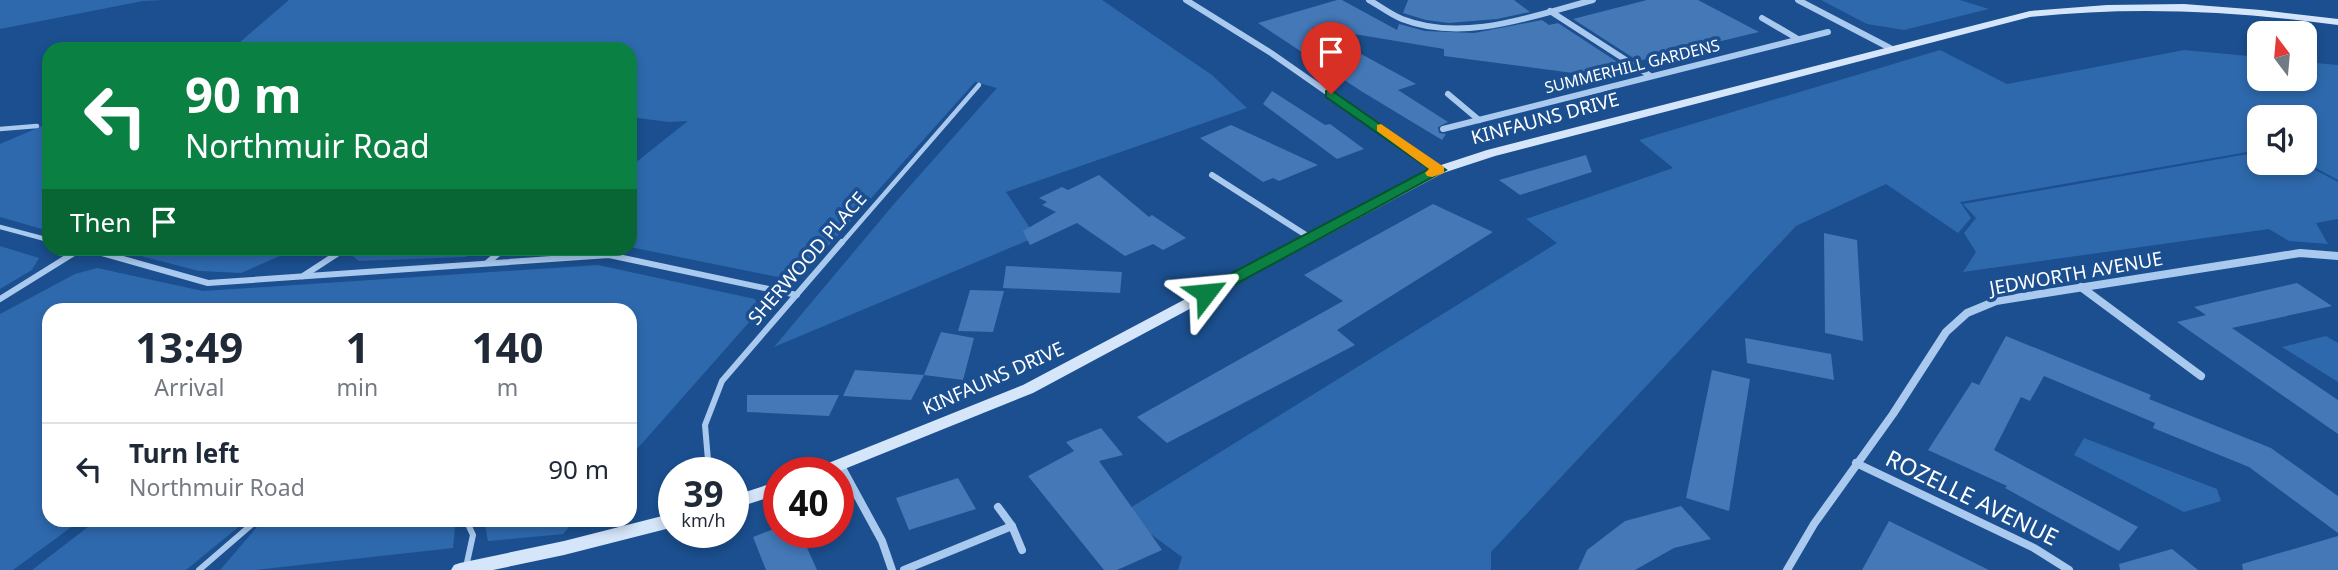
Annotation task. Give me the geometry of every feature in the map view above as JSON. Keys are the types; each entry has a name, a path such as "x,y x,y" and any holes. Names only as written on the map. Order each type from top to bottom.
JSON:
{"street":[{"path":"1186,0 1271,53 1439,170"},
{"path":"1369,0 1403,19 1443,28 1483,26 1593,0"},
{"path":"1798,0 1890,48"},
{"name":"KINFAUNS DRIVE","path":"854,461 1028,389 1439,170 1491,153 2008,18 2103,7 2211,8 2338,22"},
{"path":"1550,11 1650,75"},
{"path":"1762,18 1798,39"},
{"name":"SUMMERHILL GARDENS","path":"1443,129 1828,32"},
{"path":"1448,94 1479,120"},
{"path":"1212,175 1309,237"},
{"name":"JEDWORTH AVENUE","path":"1787,570 1814,524 1893,414 1931,353 1954,323 1973,310 1996,301 2300,253 2338,256"},
{"path":"2081,287 2201,376"},
{"name":"ROZELLE AVENUE","path":"1856,463 2034,548 2069,570"},
{"path":"854,490 882,541 892,570"},
{"path":"998,507 1012,526 1022,550"},
{"path":"462,570 658,524"},
{"path":"904,570 1012,526"}],"lane":[{"name":"SHERWOOD PLACE","path":"708,457 705,425 722,381 979,85"},
{"path":"0,130 37,126"},
{"path":"0,227 42,238"},
{"path":"0,299 70,256"},
{"path":"112,256 208,283 594,256"},
{"path":"300,278 334,256"},
{"path":"487,263 495,256"},
{"path":"614,256 797,295"},
{"path":"199,570 248,527"},
{"path":"462,570 473,535 469,527"}],"shaded area":[{"path":"0,0 165,0 143,1 0,29"},
{"path":"289,0 1102,0 1212,75 1247,108 1006,192 1036,237 774,347 894,204 997,88 975,82 797,281 637,248 637,161 688,121 669,122 637,118 637,42 240,42"},
{"path":"1821,0 1960,0 1989,9 1904,30 1867,24"},
{"path":"1940,50 2007,84 2184,50 2247,56 2247,91 2317,91 2317,63 2338,65 2338,180 2317,169 2317,105 2247,105 2247,152 1960,202 1971,218 1958,233 1886,184 1796,226 1491,552 1491,570 1178,570 1182,557 1122,513 1557,243 1526,219 1673,168 1639,140"},
{"path":"42,126 42,229 0,217 0,144"},
{"path":"2247,154 2247,175 2317,175 2317,171 2338,182 2338,219 2316,223 2328,244 2289,241 2269,229 1963,272 1976,252 1964,233 1976,218 1963,204"},
{"path":"0,246 39,258 32,270 0,289"},
{"path":"141,256 280,256 241,273 199,271"},
{"path":"353,256 468,256 465,257 359,261"},
{"path":"598,265 755,299 759,311 637,449 637,303 42,303 42,527 71,527 13,570 0,570 0,314 75,274 97,268 203,291"},
{"path":"2326,336 2338,343 2338,382 2282,347"},
{"path":"2084,438 2217,489 2221,501 2184,512 2074,455"},
{"path":"88,527 238,527 186,570 32,570"},
{"path":"257,527 455,527 453,548 255,570 220,570"},
{"path":"485,527 569,527 563,534 488,541"}],"building":[{"path":"1342,0 1397,30 1399,24 1425,31 1474,33 1542,20 1549,25 1558,23 1622,65 1604,69 1618,79 1444,56 1444,49 1312,27 1416,84 1398,90 1448,122 1438,127 1439,133 1446,134 1442,140 1361,91 1258,23"},
{"path":"1408,0 1514,0 1530,12 1497,19 1449,23 1403,13"},
{"path":"1647,0 1698,0 1759,32 1638,61 1573,19"},
{"path":"1272,91 1325,125 1330,124 1364,149 1337,159 1263,104"},
{"path":"1231,125 1318,165 1279,181 1273,178 1263,182 1200,138"},
{"path":"1586,155 1592,172 1520,195 1499,180"},
{"path":"1099,175 1149,217 1152,215 1186,238 1163,250 1153,244 1125,256 1077,223 1030,245 1023,231 1056,212 1042,205 1047,202 1039,198 1062,187 1068,190"},
{"path":"1433,204 1493,232 1337,330 1355,345 1167,443 1137,417 1343,301 1304,275"},
{"path":"1824,233 1857,240 1863,341 1825,333"},
{"path":"1006,266 1122,272 1120,293 1003,288"},
{"path":"2297,283 2332,306 2232,328 2338,400 2338,434 2177,322 2206,315 2194,307"},
{"path":"970,290 1004,291 993,332 958,331"},
{"path":"941,332 974,338 963,380 924,375"},
{"path":"2006,336 2151,395 2149,399 2271,448 2338,496 2338,533 2249,467 2153,428 2155,423 2044,376 2030,401 2021,397 1994,450 2138,527 2119,551 2005,488 2007,486 1928,450 1972,382 1979,385"},
{"path":"1745,338 1831,354 1834,380 1747,363"},
{"path":"855,370 924,375 911,400 843,396"},
{"path":"1712,370 1750,379 1729,511 1686,498"},
{"path":"747,395 839,395 829,416 747,412"},
{"path":"1101,428 1123,455 1099,461 1162,550 1117,570 1104,570 1028,476 1074,451 1066,442"},
{"path":"958,478 976,509 909,530 896,498"},
{"path":"1681,506 1711,539 1674,548 1635,570 1578,570 1587,550 1625,521"},
{"path":"1889,521 1989,570 1862,570"},
{"path":"763,533 763,548 807,548 817,570 766,570 753,537"},
{"path":"2338,536 2338,570 2243,570 2242,564"},
{"path":"2172,549 2198,570 2120,570 2119,564"}],"slow traffic":[{"path":"1381,128 1439,170 1432,173"}],"route":[{"path":"1206,293 1439,170 1389,132 1331,94"}]}
